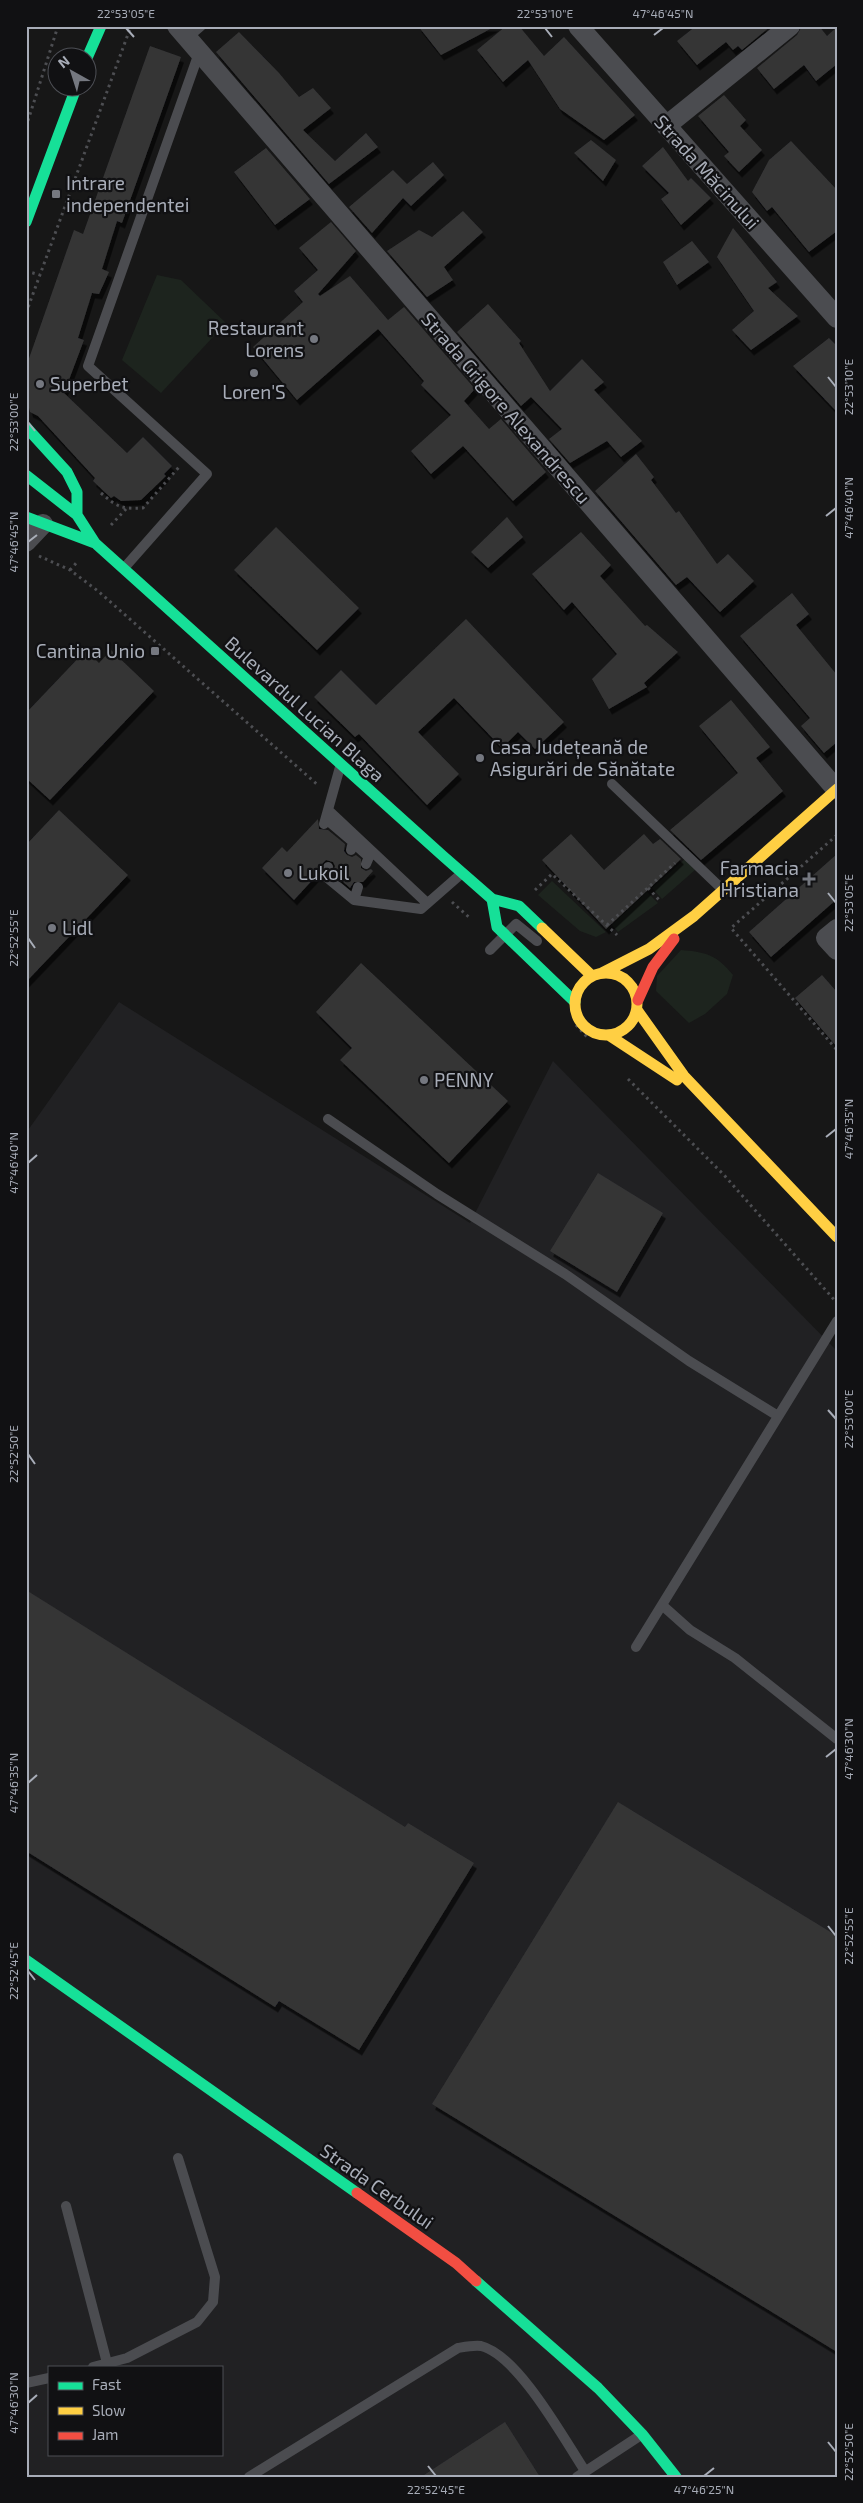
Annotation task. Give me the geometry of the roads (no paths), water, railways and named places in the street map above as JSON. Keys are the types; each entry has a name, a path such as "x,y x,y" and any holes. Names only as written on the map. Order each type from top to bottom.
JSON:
{"main road":[{"path":"85,48 92,26"},
{"path":"91,48 101,26"},
{"path":"26,222 72,98"},
{"path":"26,427 67,472 78,492 77,515"},
{"name":"Bulevardul Lucian Blaga","path":"26,476 77,515 95,543 492,899 519,906 559,944 597,974 615,974 626,980 634,989 638,1005 672,1061 708,1103 837,1237"},
{"name":"Bulevardul Lucian Blaga","path":"35,520 95,543"},
{"path":"575,1002 577,991 584,982 649,950 694,916 836,789"},
{"name":"Bulevardul Lucian Blaga","path":"492,899 497,927 575,1002 578,1020 586,1028 598,1035 610,1036 708,1103"},
{"path":"610,1036 626,1029 634,1021 646,979 661,954 694,916"},
{"name":"Strada Cerbului","path":"26,1960 456,2263 598,2388 642,2434 676,2477"}],"street":[{"name":"Strada Măcinului","path":"578,26 837,318"},
{"path":"666,126 790,26"},
{"name":"Strada Grigore Alexandrescu","path":"191,36 836,789"},
{"path":"26,542 35,520"},
{"path":"837,929 826,938 837,950"}],"lane":[{"path":"124,568 207,474 88,366 191,36"},
{"path":"340,764 327,818 337,832 352,846 369,857 366,864"},
{"path":"612,784 723,890"},
{"path":"327,818 427,903"},
{"path":"324,871 341,885 354,900 420,909 462,873"},
{"path":"354,900 358,887"},
{"path":"490,950 516,924 538,942 559,944"},
{"path":"328,1120 437,1194 565,1274 689,1361 778,1416"},
{"path":"636,1647 837,1321"},
{"path":"662,1605 690,1630 735,1658 837,1739"},
{"path":"96,2366 127,2358 197,2322 213,2302 214,2277 178,2158"},
{"path":"66,2206 107,2363"},
{"path":"249,2477 458,2348 480,2346 503,2358 526,2383 581,2474 642,2434"},
{"path":"26,2383 48,2378"}],"place":[{"name":"Intrare independentei","path":"56,194"},
{"name":"Restaurant Lorens","path":"314,339"},
{"name":"Loren'S","path":"254,373"},
{"name":"Superbet","path":"40,384"},
{"name":"Cantina Unio","path":"155,651"},
{"name":"Casa Județeană de Asigurări de Sănătate","path":"480,758"},
{"name":"Lukoil","path":"288,873"},
{"name":"Farmacia Hristiana","path":"809,879"},
{"name":"Lidl","path":"52,928"},
{"name":"PENNY","path":"424,1080"}]}
